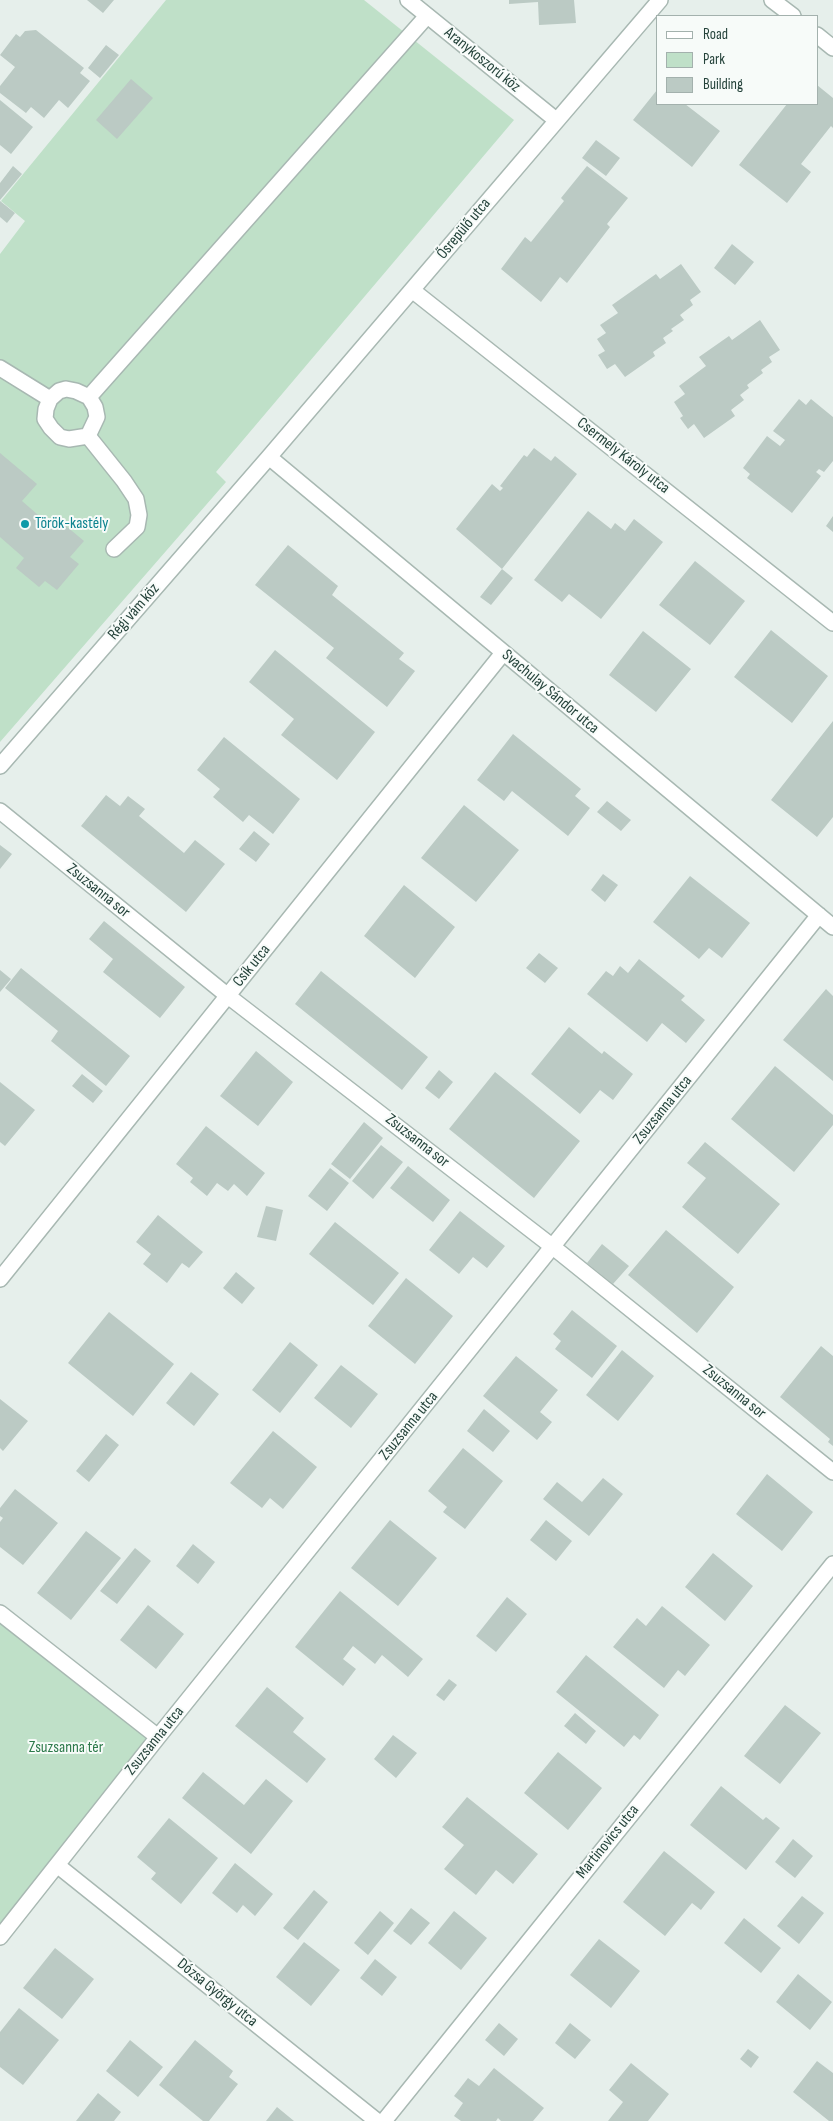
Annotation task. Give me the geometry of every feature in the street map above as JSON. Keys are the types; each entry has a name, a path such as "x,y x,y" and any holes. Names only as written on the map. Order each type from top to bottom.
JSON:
{"street":[{"name":"Aranykoszorú köz","path":"408,0 556,120"},
{"name":"Ősrepülő utca","path":"269,457 660,0"},
{"path":"772,0 792,15"},
{"path":"89,397 427,16"},
{"path":"818,36 833,48"},
{"name":"Csermely Károly utca","path":"412,290 833,623"},
{"path":"0,368 50,399"},
{"path":"66,389 89,397 97,417 88,436 69,439 60,437 45,419 50,399 59,390 66,389"},
{"path":"88,436 136,499 139,515 136,527 114,549"},
{"name":"Svachulay Sándor utca","path":"269,457 833,927"},
{"name":"Régi vám köz","path":"0,766 269,457"},
{"name":"Csík utca","path":"0,1280 503,653"},
{"name":"Zsuzsanna sor","path":"0,811 228,996 553,1247 833,1472"},
{"name":"Zsuzsanna utca","path":"0,1937 158,1737 819,915"},
{"name":"Martinovics utca","path":"384,2121 833,1564"},
{"path":"0,1613 158,1737"},
{"name":"Dózsa György utca","path":"57,1865 377,2121"}],"green space":[{"path":"166,0 364,0 514,120 216,472 226,482 0,742 0,254 25,221 1,201"},
{"name":"Zsuzsanna tér","path":"0,1613 158,1737 0,1937"}],"building":[{"path":"87,0 114,0 103,13"},
{"path":"509,0 574,0 576,23 539,25 538,2 509,4"},
{"path":"36,30 84,68 80,73 90,81 68,108 59,100 44,118 31,107 26,113 0,93 0,86 15,67 0,55 16,34 20,37 25,31"},
{"path":"106,45 119,55 100,78 88,68"},
{"path":"131,79 153,98 117,139 96,120"},
{"path":"818,86 833,98 833,128 831,126 801,164 811,172 787,203 739,165 786,105 818,105"},
{"path":"656,91 656,105 686,105 720,131 692,167 633,120"},
{"path":"0,100 33,127 11,154 0,145"},
{"path":"596,140 620,158 606,176 582,158"},
{"path":"13,166 22,174 0,200 0,183"},
{"path":"587,166 628,198 607,224 610,227 567,283 560,277 541,302 501,269 525,237 531,242 564,201 561,198"},
{"path":"0,201 15,213 7,223 0,217"},
{"path":"732,244 754,262 735,285 714,268"},
{"path":"681,264 701,292 690,300 693,305 680,315 684,320 671,329 673,331 663,338 666,343 653,352 655,356 625,377 615,364 607,369 598,355 605,351 597,339 606,333 600,325 618,313 612,305 656,274 660,279"},
{"path":"760,320 780,350 769,357 772,362 761,370 763,373 747,385 749,388 740,395 744,400 731,410 735,416 704,438 694,424 688,429 680,418 683,416 674,402 685,394 679,386 706,366 699,357 729,336 732,340"},
{"path":"799,399 806,405 811,399 833,417 833,461 824,472 819,469 816,472 821,476 792,513 747,478 750,474 743,468 767,436 780,446 785,440 773,431"},
{"path":"534,448 551,461 555,456 577,474 502,569 456,529 492,484 500,491 503,488 500,486 524,455 527,457"},
{"name":"Török-kastély","path":"0,453 37,484 22,501 53,528 60,521 84,541 70,557 79,564 57,590 45,581 39,587 16,568 24,558 0,537"},
{"path":"588,511 611,529 615,523 625,531 634,519 663,542 601,619 569,594 562,602 534,580"},
{"path":"833,516 833,532 826,526"},
{"path":"288,545 338,586 332,595 404,653 399,659 415,671 387,707 326,658 334,648 255,585"},
{"path":"695,561 745,601 710,645 659,605"},
{"path":"502,569 513,578 491,605 480,597"},
{"path":"771,630 828,676 792,723 734,677"},
{"path":"643,631 691,669 656,712 609,675"},
{"path":"275,650 375,732 337,780 281,735 294,719 249,682"},
{"path":"833,721 833,817 817,837 771,800"},
{"path":"513,734 581,789 575,796 590,808 568,836 512,791 504,801 477,780"},
{"path":"224,737 300,799 273,834 249,815 243,822 213,797 220,789 197,770"},
{"path":"106,795 120,806 128,796 145,809 139,816 184,853 195,840 225,864 186,912 81,826"},
{"path":"607,801 631,820 621,831 597,812"},
{"path":"464,805 519,850 476,902 421,858"},
{"path":"254,831 270,844 256,862 239,849"},
{"path":"0,845 12,854 0,869"},
{"path":"603,874 618,885 605,902 591,890"},
{"path":"690,876 750,923 722,958 709,948 699,959 653,922"},
{"path":"404,885 455,927 415,978 364,936"},
{"path":"104,921 185,987 160,1018 103,972 113,959 89,939"},
{"path":"539,953 558,968 545,983 526,968"},
{"path":"639,959 685,996 681,1000 705,1020 686,1043 662,1023 647,1042 587,994 606,971 613,976 620,966 628,973"},
{"path":"21,968 130,1056 106,1086 51,1041 58,1031 5,988"},
{"path":"0,970 11,979 0,992"},
{"path":"321,971 428,1057 402,1090 295,1004"},
{"path":"826,989 833,996 833,1081 783,1040"},
{"path":"569,1027 602,1054 604,1051 633,1074 613,1100 600,1090 580,1114 531,1074"},
{"path":"256,1051 293,1082 258,1126 220,1096"},
{"path":"775,1066 833,1115 833,1125 794,1172 731,1119"},
{"path":"439,1070 453,1082 439,1099 425,1088"},
{"path":"495,1072 580,1141 534,1198 449,1129"},
{"path":"82,1074 103,1091 93,1103 72,1086"},
{"path":"0,1082 35,1110 5,1146 0,1142"},
{"path":"364,1122 383,1138 350,1179 331,1164"},
{"path":"206,1126 265,1173 247,1196 234,1184 228,1191 217,1183 207,1196 190,1182 193,1178 176,1164"},
{"path":"705,1142 780,1204 738,1254 682,1207 706,1178 687,1163"},
{"path":"381,1145 403,1162 373,1199 352,1181"},
{"path":"408,1166 450,1200 433,1222 390,1188"},
{"path":"330,1168 349,1183 327,1211 308,1196"},
{"path":"266,1206 283,1210 276,1241 257,1237"},
{"path":"460,1211 505,1246 487,1268 473,1257 459,1274 429,1250"},
{"path":"158,1215 203,1252 189,1268 182,1263 167,1283 143,1264 151,1254 136,1242"},
{"path":"335,1222 399,1273 373,1305 309,1254"},
{"path":"666,1230 734,1287 697,1333 628,1275"},
{"path":"602,1244 629,1266 613,1284 587,1263"},
{"path":"236,1272 255,1288 242,1304 223,1288"},
{"path":"406,1278 453,1316 415,1364 368,1326"},
{"path":"572,1310 617,1346 592,1378 555,1349 561,1341 553,1334"},
{"path":"109,1312 174,1364 133,1416 68,1363"},
{"path":"290,1342 318,1365 280,1413 252,1390"},
{"path":"821,1346 833,1356 833,1446 828,1442 830,1439 780,1397"},
{"path":"622,1350 654,1376 618,1421 586,1395"},
{"path":"516,1356 558,1390 540,1412 552,1422 537,1440 483,1396"},
{"path":"341,1365 378,1394 351,1428 314,1398"},
{"path":"191,1372 219,1394 194,1426 166,1403"},
{"path":"0,1399 28,1421 3,1451 0,1448"},
{"path":"484,1409 510,1431 493,1452 467,1431"},
{"path":"273,1431 317,1467 283,1509 270,1498 262,1508 230,1483"},
{"path":"106,1434 119,1445 89,1482 76,1471"},
{"path":"463,1448 503,1481 465,1529 443,1512 447,1507 428,1491"},
{"path":"767,1474 813,1512 782,1551 736,1514"},
{"path":"603,1478 623,1494 589,1536 543,1499 557,1482 582,1502"},
{"path":"15,1489 58,1523 23,1565 0,1547 0,1522 3,1518 0,1516 0,1508"},
{"path":"390,1520 437,1558 398,1606 351,1568"},
{"path":"546,1520 572,1541 556,1561 530,1540"},
{"path":"86,1531 121,1558 71,1620 37,1593"},
{"path":"193,1544 215,1562 198,1584 176,1566"},
{"path":"135,1548 151,1561 117,1604 100,1591"},
{"path":"713,1553 753,1586 725,1621 685,1587"},
{"path":"340,1591 423,1659 408,1677 382,1655 375,1664 353,1646 343,1659 356,1669 343,1686 295,1647"},
{"path":"507,1597 527,1614 496,1652 476,1636"},
{"path":"148,1605 184,1634 156,1669 120,1640"},
{"path":"662,1606 710,1645 685,1676 678,1670 664,1688 613,1647 637,1618 646,1626"},
{"path":"586,1655 659,1715 640,1740 634,1735 624,1747 556,1692"},
{"path":"449,1679 457,1685 444,1701 436,1695"},
{"path":"267,1687 304,1718 293,1732 326,1759 307,1783 235,1726"},
{"path":"785,1705 821,1733 780,1784 744,1756"},
{"path":"575,1713 596,1731 586,1744 564,1726"},
{"path":"393,1735 417,1753 396,1778 374,1759"},
{"path":"558,1752 602,1788 568,1830 524,1793"},
{"path":"203,1772 244,1805 266,1779 293,1801 251,1854 182,1798"},
{"path":"721,1786 763,1820 766,1817 780,1828 746,1870 690,1825"},
{"path":"467,1797 538,1854 513,1884 496,1870 476,1895 444,1869 464,1845 442,1827"},
{"path":"169,1818 218,1858 181,1904 151,1879 156,1873 137,1857"},
{"path":"793,1839 813,1856 795,1878 775,1862"},
{"path":"664,1851 715,1892 701,1910 692,1903 665,1936 623,1902"},
{"path":"235,1863 273,1894 255,1916 243,1905 237,1913 212,1893"},
{"path":"314,1890 328,1902 298,1940 283,1928"},
{"path":"802,1896 824,1913 799,1944 777,1926"},
{"path":"411,1908 430,1923 411,1945 393,1931"},
{"path":"380,1911 394,1923 368,1955 354,1943"},
{"path":"454,1911 487,1938 461,1970 428,1943"},
{"path":"744,1918 781,1948 761,1973 724,1943"},
{"path":"599,1939 640,1971 611,2008 570,1975"},
{"path":"304,1942 340,1970 311,2006 276,1977"},
{"path":"55,1948 94,1979 62,2019 23,1988"},
{"path":"375,1959 397,1977 382,1996 360,1978"},
{"path":"798,1974 832,2002 810,2030 776,2002"},
{"path":"19,2008 59,2040 23,2085 0,2067 0,2032"},
{"path":"499,2023 518,2039 504,2056 485,2040"},
{"path":"570,2023 591,2040 575,2059 555,2043"},
{"path":"130,2040 163,2067 138,2097 106,2071"},
{"path":"195,2040 233,2071 229,2077 238,2084 209,2121 203,2121 159,2085"},
{"path":"748,2049 759,2057 751,2068 740,2059"},
{"path":"817,2061 833,2073 833,2121 829,2121 793,2092"},
{"path":"631,2063 669,2094 648,2121 608,2121 623,2102 609,2090"},
{"path":"494,2068 544,2108 533,2121 501,2121 498,2118 496,2121 461,2121 454,2116 463,2103 454,2096 468,2078 479,2086"},
{"path":"98,2093 121,2112 114,2121 76,2121"},
{"path":"277,2107 294,2121 266,2121"}],"place":[{"name":"Török-kastély","path":"25,524"}]}
